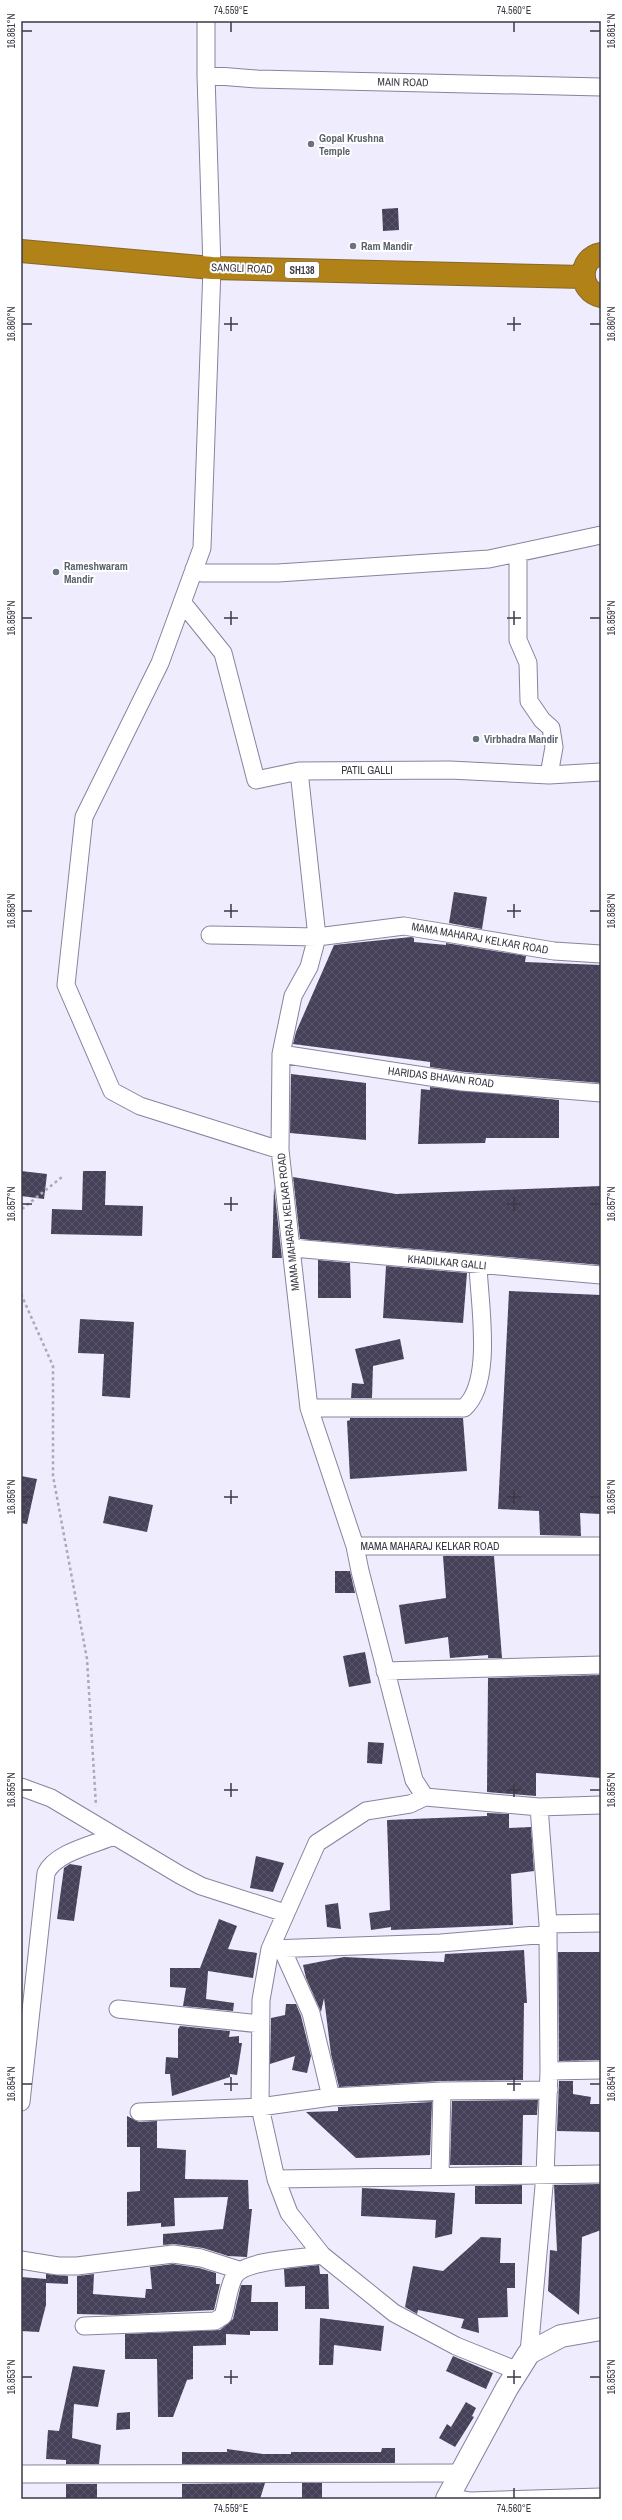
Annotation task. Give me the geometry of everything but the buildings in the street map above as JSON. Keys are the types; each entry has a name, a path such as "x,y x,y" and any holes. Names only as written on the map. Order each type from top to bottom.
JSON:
{"highway":[{"name":"SANGLI ROAD","path":"21,251 212,268 583,277"},
{"path":"601,254 592,258 587,264 583,277 588,288 601,296"}],"street":[{"path":"206,21 206,75 212,268 202,548 160,663 84,817 66,985 112,1091 140,1106 280,1150"},
{"name":"MAIN ROAD","path":"206,75 257,79 601,86"},
{"path":"194,569 202,573 278,572 489,559 601,535"},
{"path":"518,553 518,640 528,663 529,701 542,720 551,728 554,747 549,775"},
{"name":"PATIL GALLI","path":"182,602 223,653 256,780 299,771 450,770 549,775 601,772"},
{"path":"210,936 317,937 299,771"},
{"name":"MAMA MAHARAJ KELKAR ROAD","path":"601,954 554,951 404,926 317,937 309,967 293,996 281,1054 280,1150 293,1248 294,1285 309,1408 355,1546 601,1546"},
{"name":"HARIDAS BHAVAN ROAD","path":"281,1054 463,1082 601,1092"},
{"name":"KHADILKAR GALLI","path":"293,1248 478,1265 601,1274"},
{"path":"309,1408 464,1408 472,1401 478,1389 482,1360 478,1265"},
{"path":"355,1546 360,1571 414,1780 425,1797"},
{"path":"385,1670 601,1665"},
{"path":"21,1788 51,1798 201,1886 285,1913"},
{"path":"518,2371 456,2346 394,2313 322,2255 289,2213 276,2179 260,2107 261,2000 285,1913 317,1843 366,1811 410,1804 425,1797 539,1807 601,1805"},
{"path":"449,2496 529,2353 545,2175 549,2090 548,1929 539,1807"},
{"path":"21,2102 46,1873 51,1864 59,1858 114,1836"},
{"path":"276,1949 441,1943 601,1923"},
{"path":"276,1949 311,2013 331,2097"},
{"path":"118,2009 260,2024"},
{"path":"549,2071 601,2070"},
{"path":"139,2112 260,2107 331,2097 442,2091 549,2090"},
{"path":"440,2175 442,2091"},
{"path":"276,2179 440,2175 601,2174"},
{"path":"21,2260 58,2266 78,2266 173,2254 201,2258 239,2270"},
{"path":"84,2326 215,2321 223,2316 234,2277 239,2270 251,2265 322,2255"},
{"path":"529,2353 561,2336 601,2329"},
{"path":"21,2474 461,2473"}],"lane":[{"path":"449,2496 470,2497 601,2493"}],"path":[{"path":"21,1215 22,1209 62,1177"},
{"path":"21,1294 53,1366 53,1476 87,1659 97,1812"}],"place":[{"name":"Gopal Krushna Temple","path":"311,144"},
{"name":"Ram Mandir","path":"353,246"},
{"name":"Rameshwaram Mandir","path":"56,572"},
{"name":"Virbhadra Mandir","path":"476,739"}]}
